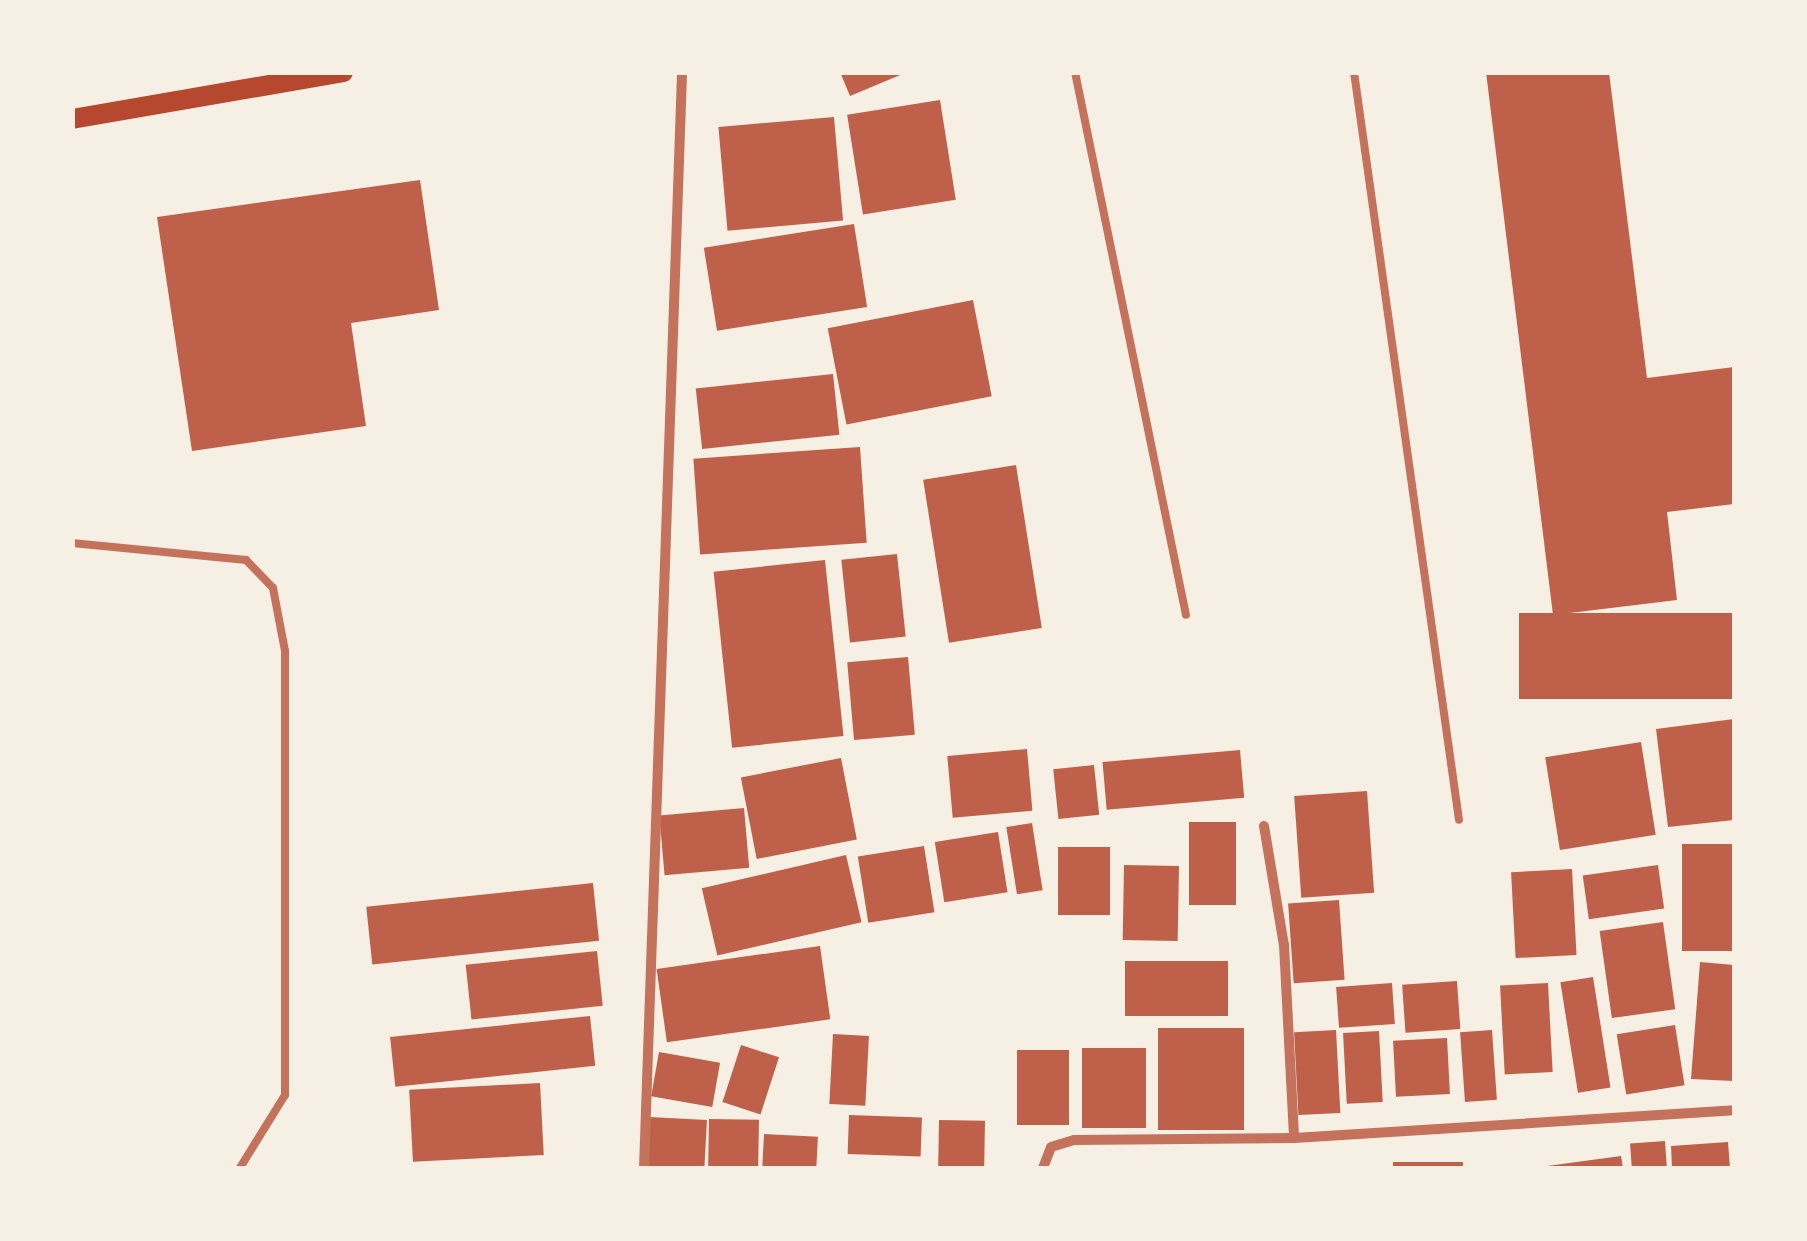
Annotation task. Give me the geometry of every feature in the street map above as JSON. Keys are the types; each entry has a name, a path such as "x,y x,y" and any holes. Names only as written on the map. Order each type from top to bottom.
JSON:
{"main road":[{"path":"72,119 343,72"}],"street":[{"path":"644,1168 682,72"},
{"path":"1264,826 1284,945 1294,1138"},
{"path":"1043,1168 1051,1146 1074,1140 1294,1138 1734,1110"}],"lane":[{"path":"1076,72 1186,615"},
{"path":"1354,72 1459,820"},
{"path":"72,543 246,560 273,588 285,651 286,1095 240,1168"}],"building":[{"path":"840,72 905,72 905,73 850,96"},
{"path":"1486,72 1609,72 1647,378 1734,367 1734,504 1667,512 1677,600 1553,615"},
{"path":"940,100 956,200 863,214 847,115"},
{"path":"834,117 843,221 728,231 718,127"},
{"path":"420,180 439,310 351,323 366,426 192,451 157,217"},
{"path":"854,224 867,307 717,331 704,248"},
{"path":"973,300 992,396 846,424 828,328"},
{"path":"833,374 839,435 702,449 696,388"},
{"path":"860,447 867,543 700,554 693,459"},
{"path":"1016,465 1042,628 949,643 923,480"},
{"path":"897,554 906,637 850,642 841,560"},
{"path":"825,560 844,736 732,748 714,572"},
{"path":"1519,613 1734,613 1734,699 1519,699"},
{"path":"908,657 915,735 854,740 847,662"},
{"path":"1734,719 1734,820 1668,827 1656,729"},
{"path":"1641,742 1656,835 1560,850 1545,757"},
{"path":"1027,749 1032,811 953,818 947,756"},
{"path":"1240,750 1244,798 1107,810 1103,762"},
{"path":"841,758 857,839 757,859 741,777"},
{"path":"1094,765 1099,815 1058,819 1053,769"},
{"path":"1367,791 1374,893 1301,898 1294,796"},
{"path":"744,808 749,868 665,875 659,815"},
{"path":"1189,822 1236,822 1236,905 1189,905"},
{"path":"1032,823 1043,890 1017,894 1006,827"},
{"path":"998,832 1008,892 944,902 935,842"},
{"path":"1682,844 1734,844 1734,951 1682,951"},
{"path":"924,846 934,912 868,923 858,856"},
{"path":"1058,847 1110,847 1110,915 1058,915"},
{"path":"846,855 862,922 717,956 702,888"},
{"path":"1124,865 1179,866 1178,941 1123,940"},
{"path":"1658,865 1664,909 1589,919 1583,876"},
{"path":"1572,869 1577,955 1516,958 1511,872"},
{"path":"593,883 599,941 372,965 366,907"},
{"path":"1339,900 1345,980 1294,983 1288,904"},
{"path":"1663,922 1675,1009 1612,1018 1600,931"},
{"path":"820,946 830,1019 667,1042 657,969"},
{"path":"597,951 603,1006 471,1019 466,965"},
{"path":"1125,961 1228,961 1228,1016 1125,1016"},
{"path":"1700,962 1734,965 1734,1081 1691,1079"},
{"path":"1593,977 1611,1088 1578,1093 1560,982"},
{"path":"1457,981 1460,1029 1405,1033 1402,985"},
{"path":"1392,983 1395,1024 1339,1028 1336,987"},
{"path":"1548,983 1553,1072 1505,1074 1500,986"},
{"path":"590,1016 595,1066 395,1087 390,1037"},
{"path":"1675,1025 1685,1085 1626,1094 1617,1034"},
{"path":"1158,1028 1244,1028 1244,1130 1158,1130"},
{"path":"1336,1030 1340,1113 1298,1115 1294,1032"},
{"path":"1492,1030 1497,1100 1465,1102 1460,1032"},
{"path":"1379,1031 1383,1102 1347,1104 1343,1033"},
{"path":"833,1034 869,1036 865,1106 829,1104"},
{"path":"1447,1038 1450,1094 1396,1097 1393,1041"},
{"path":"741,1045 779,1057 761,1114 722,1102"},
{"path":"1082,1048 1146,1048 1146,1128 1082,1128"},
{"path":"1017,1050 1069,1050 1069,1125 1017,1125"},
{"path":"659,1052 720,1063 712,1107 651,1096"},
{"path":"540,1083 544,1155 413,1162 409,1090"},
{"path":"849,1115 922,1118 921,1157 848,1154"},
{"path":"649,1117 707,1120 704,1168 646,1168"},
{"path":"709,1119 759,1120 758,1168 708,1168"},
{"path":"939,1120 985,1121 984,1168 938,1168"},
{"path":"764,1134 818,1137 816,1168 762,1168"},
{"path":"1665,1141 1667,1168 1632,1168 1630,1143"},
{"path":"1728,1142 1730,1168 1672,1168 1671,1146"},
{"path":"1621,1156 1623,1168 1547,1168 1547,1166"},
{"path":"1393,1162 1463,1162 1463,1168 1393,1168"}]}
